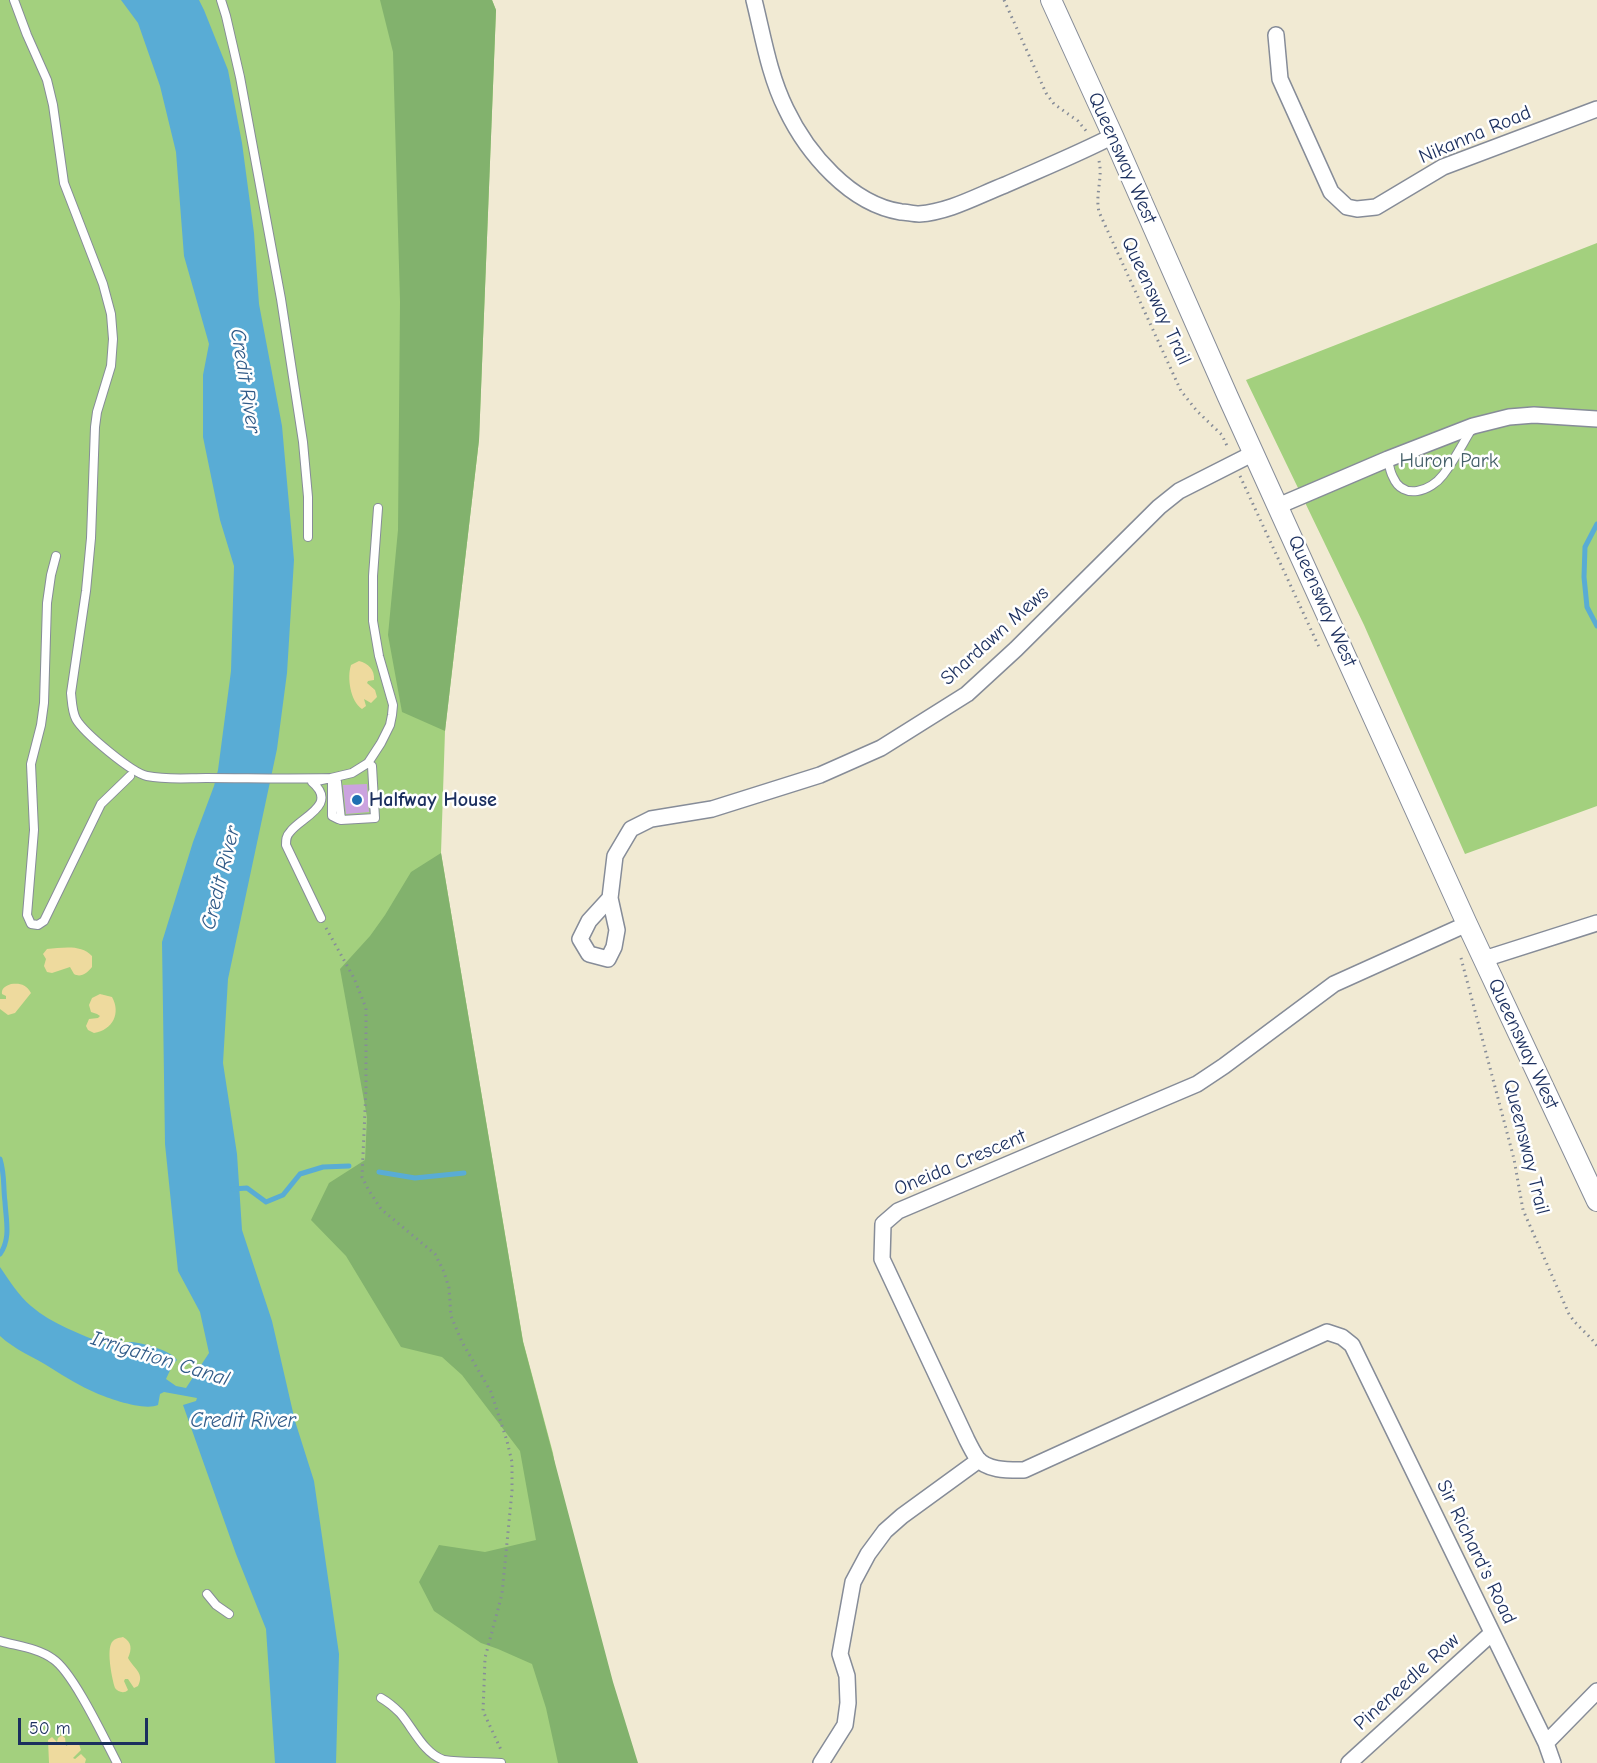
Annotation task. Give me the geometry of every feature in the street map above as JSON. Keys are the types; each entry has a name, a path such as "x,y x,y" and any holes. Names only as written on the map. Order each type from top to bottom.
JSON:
{"street":[{"path":"754,0 773,76 786,109 803,139 826,168 857,195 885,209 918,214 954,206 1086,150 1113,136"},
{"name":"Queensway West","path":"1051,0 1467,924 1597,1200"},
{"name":"Nikanna Road","path":"1276,35 1280,79 1330,192 1347,207 1358,209 1376,207 1443,167 1597,109"},
{"path":"1278,506 1473,426 1509,417 1534,415 1597,418"},
{"name":"Shardawn Mews","path":"610,898 615,856 631,829 651,819 712,808 820,775 881,748 967,694 1016,649 1159,507 1179,491 1254,453"},
{"path":"1484,959 1597,923"},
{"name":"Oneida Crescent","path":"978,1460 882,1259 883,1224 898,1211 1197,1084 1334,984 1467,924"},
{"name":"Sir Richard's Road","path":"978,1460 989,1466 1006,1470 1024,1470 1327,1332 1342,1337 1352,1346 1359,1360 1546,1743 1553,1763"},
{"path":"821,1763 845,1725 848,1702 847,1676 840,1654 853,1582 885,1531 978,1460"},
{"name":"Pineneedle Row","path":"1349,1763 1492,1633"},
{"path":"1546,1743 1597,1691"}],"lane":[{"path":"14,0 47,80 53,105 64,183 103,284 111,314 113,339 111,366 97,412 95,427 91,538 86,591 71,693 76,718 84,731 94,740 133,771 145,776 186,780 331,778"},
{"path":"220,0 240,77 281,299 303,442 308,497 308,537"},
{"path":"1388,459 1393,478 1399,486 1413,493 1425,490 1443,475 1473,426"},
{"path":"321,918 286,845 286,837 319,806 321,795 318,787 312,782 352,773 368,763 390,725 393,705 373,621 373,565 378,508"},
{"path":"56,556 46,603 44,703 31,764 34,830 27,915 31,924 38,925 44,921 101,804 130,776"},
{"path":"338,819 332,816 332,783 337,782 341,820 375,818 372,766 368,763"},
{"path":"207,1594 216,1605 229,1614"},
{"path":"0,1641 39,1651 54,1659 63,1668 117,1763"},
{"path":"381,1698 397,1710 434,1755 453,1762 502,1760"}],"path":[{"path":"1004,0 1046,93 1062,112 1086,129"},
{"name":"Queensway Trail","path":"1099,159 1101,170 1097,202 1099,212 1181,391 1197,411 1222,435 1227,447"},
{"path":"1239,472 1319,648"},
{"path":"321,918 354,978 366,1008 366,1089 362,1177 381,1209 435,1254 449,1288 451,1316 462,1342 491,1392 512,1462 512,1491 502,1594 484,1658 483,1686 483,1711 502,1760"},
{"name":"Queensway Trail","path":"1458,950 1514,1159 1523,1210 1569,1314 1574,1323 1597,1346"}],"green space":[{"path":"0,0 492,0 496,10 479,440 445,731 441,853 523,1341 553,1453 603,1763 0,1763"},
{"path":"380,0 492,0 496,10 479,440 445,731 402,712 388,635 398,530 400,302 393,52"},
{"name":"Huron Park","path":"1597,243 1597,806 1465,854 1364,625 1246,380"},
{"path":"441,853 523,1342 613,1682 638,1763 558,1763 546,1708 532,1664 481,1643 434,1611 419,1582 439,1545 485,1552 536,1540 520,1451 462,1375 442,1357 401,1347 346,1256 311,1220 329,1183 365,1160 367,1117 340,969 370,936 411,872"}],"sand":[{"path":"359,661 368,665 372,670 374,680 367,683 375,690 377,697 371,703 364,699 366,706 362,709 352,695 350,682 351,665"},
{"path":"71,948 88,952 92,956 92,967 81,975 74,974 70,967 52,973 47,972 44,966 46,959 43,954 47,949"},
{"path":"11,984 23,985 31,993 15,1013 8,1015 0,1009 0,999 6,999 2,990"},
{"path":"100,994 112,997 116,1009 114,1020 110,1025 94,1033 86,1026 89,1019 100,1016 91,1012 89,1005 92,998"},
{"path":"123,1637 130,1646 128,1658 138,1671 140,1682 134,1688 128,1679 125,1679 128,1690 123,1692 115,1688 111,1672 110,1648 112,1642"},
{"path":"62,1735 66,1746 73,1742 79,1744 81,1750 73,1758 81,1754 86,1759 85,1763 49,1763 48,1740 52,1737 57,1742"}],"water":[{"name":"Credit River","path":"121,0 199,0 228,70 242,143 254,233 259,304 282,426 294,560 287,673 277,749 228,979 223,1063 237,1154 242,1230 272,1321 295,1421 314,1481 339,1654 336,1763 275,1763 266,1629 236,1554 183,1405 196,1401 197,1398 164,1392 160,1394 158,1405 144,1406 118,1401 78,1384 0,1336 0,1267 27,1302 57,1323 105,1344 137,1343 157,1348 174,1357 177,1360 166,1379 176,1386 186,1388 209,1353 200,1312 178,1271 165,1144 162,942 218,770 231,671 234,566 220,520 203,437 203,375 209,344 184,256 176,152 160,86 138,23"}],"building":[{"name":"Halfway House","path":"367,784 369,812 346,814 343,785"}],"waterway":[{"path":"1597,524 1585,547 1584,577 1587,607 1597,626"},
{"path":"0,1159 7,1229 6,1242 0,1254"},
{"path":"233,1189 247,1188 266,1202 283,1195 300,1174 323,1167 349,1166"},
{"path":"379,1172 415,1178 464,1173"}],"place":[{"name":"Halfway House","path":"357,800"}],"water label":[{"name":"Irrigation Canal","path":"160,1359"}]}
